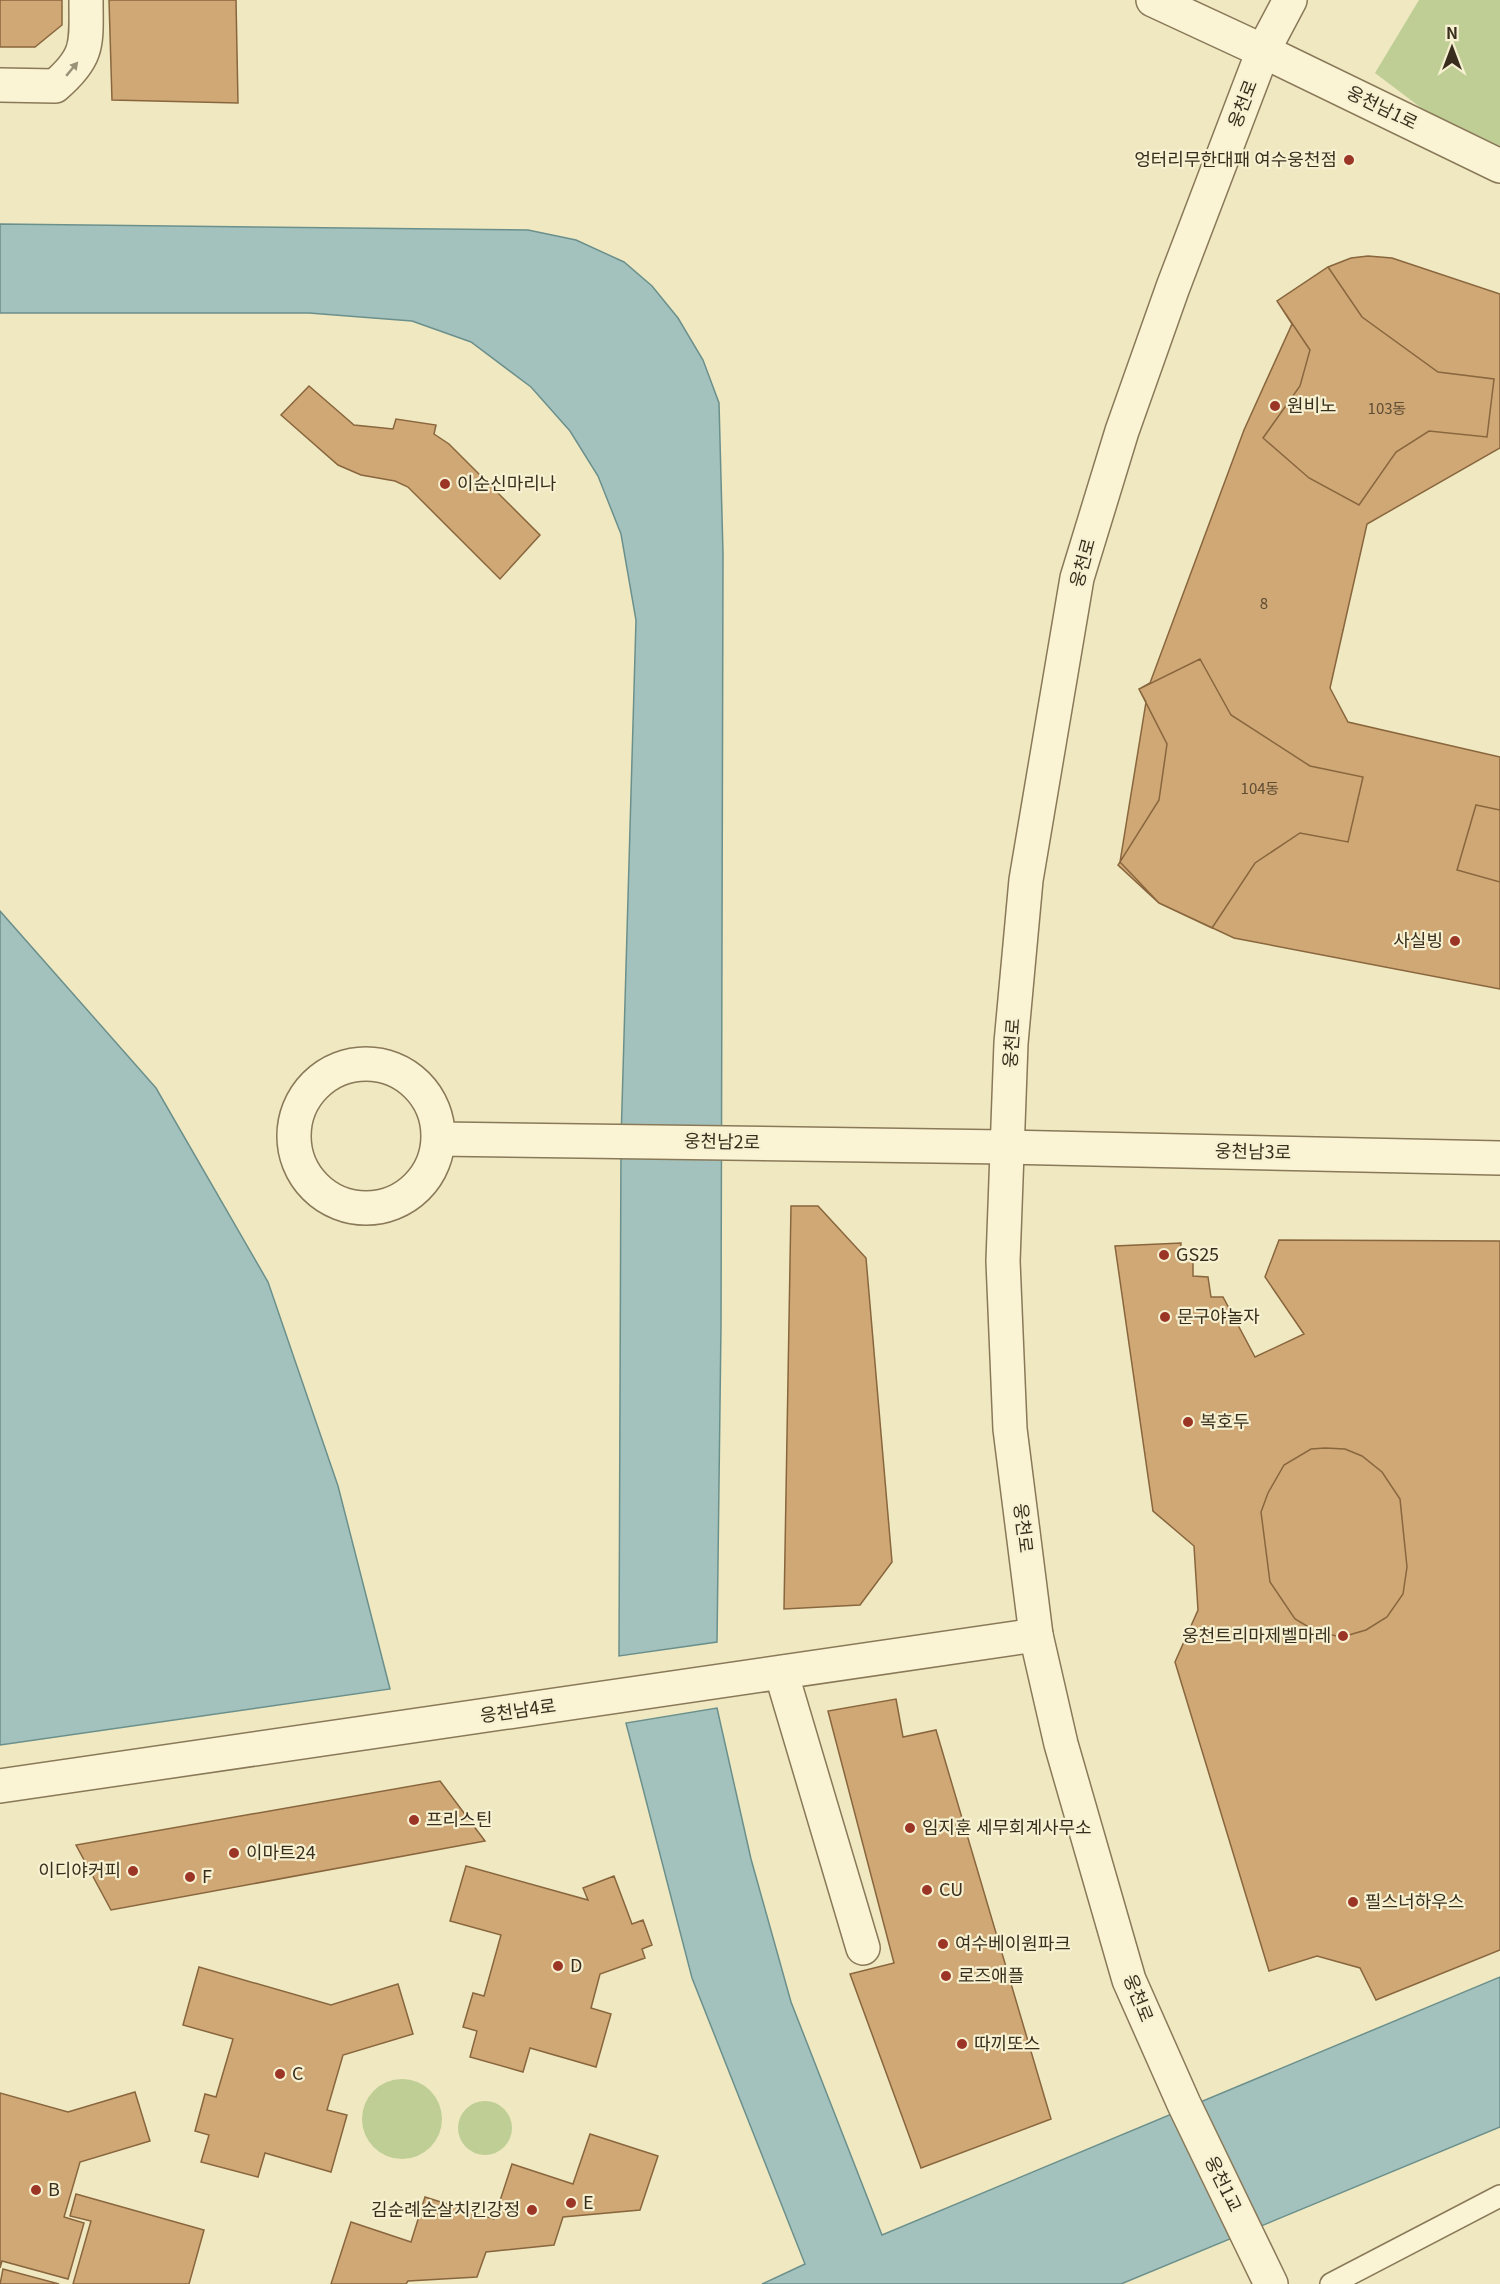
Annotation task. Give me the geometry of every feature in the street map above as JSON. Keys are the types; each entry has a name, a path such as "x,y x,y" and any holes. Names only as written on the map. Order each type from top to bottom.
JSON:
{"street":[{"path":"0,85 55,86 76,68 86,44 86,0"},
{"name":"웅천남1로","path":"1153,0 1500,166"},
{"name":"웅천로","path":"1184,2104 1129,1980 1097,1877 1061,1744 1036,1635 1010,1429 1003,1261 1005,1147 1011,1043 1026,880 1077,578 1122,431 1263,51 1290,0"},
{"path":"360,1063 384,1065 407,1075 425,1092 436,1114 439,1138 435,1159 425,1179 410,1194 391,1204 366,1208 342,1204 320,1192 304,1174 295,1151 294,1127 301,1103 315,1083 336,1069 360,1063"},
{"name":"웅천남2로","path":"439,1138 1005,1147"},
{"name":"웅천남3로","path":"1005,1147 1500,1158"},
{"name":"웅천남4로","path":"0,1786 1036,1635"},
{"path":"781,1672 863,1948"},
{"name":"웅천1교","path":"1184,2104 1266,2274"}],"lane":[{"path":"1331,2284 1500,2196"}],"green space":[{"path":"1419,0 1500,0 1500,146 1424,110 1375,73"},
{"path":"402,2079 417,2082 430,2091 439,2104 442,2119 439,2134 430,2147 417,2156 402,2159 387,2156 374,2147 365,2134 362,2119 365,2104 374,2091 387,2082"},
{"path":"485,2101 495,2103 504,2109 510,2118 512,2128 510,2138 504,2147 495,2153 485,2155 475,2153 466,2147 460,2138 458,2128 460,2118 466,2109 475,2103"}],"water":[{"path":"0,224 528,230 576,240 624,262 652,286 678,318 703,360 719,403 723,554 721,1325 717,1642 619,1656 621,1141 636,620 621,534 598,476 570,431 531,387 471,342 412,321 309,313 0,313"},
{"path":"0,911 156,1088 268,1282 338,1486 390,1689 0,1745"},
{"path":"717,1708 751,1859 791,2002 882,2235 1500,1977 1500,2127 1121,2284 762,2284 805,2264 692,1978 626,1723"}],"building":[{"path":"0,0 62,0 62,25 35,47 0,47"},
{"path":"109,0 236,0 238,103 112,100"},
{"path":"1368,256 1392,258 1500,294 1500,448 1367,524 1330,688 1348,722 1500,757 1500,989 1234,938 1159,903 1120,862 1146,702 1139,689 1150,683 1244,430 1292,324 1277,301 1328,267 1351,258"},
{"path":"1328,267 1362,317 1438,372 1494,379 1487,437 1429,431 1396,452 1359,505 1309,478 1263,438 1300,386 1310,350 1277,301"},
{"name":"이순신마리나","path":"309,386 354,425 393,429 396,419 436,425 434,434 449,444 540,535 500,579 408,487 395,481 361,475 338,465 281,415"},
{"path":"1200,659 1231,715 1310,766 1363,777 1348,842 1300,833 1255,863 1212,928 1159,903 1118,865 1159,800 1167,744 1139,689"},
{"path":"1476,805 1500,810 1500,882 1457,870"},
{"path":"791,1206 818,1206 866,1258 892,1562 860,1605 784,1609"},
{"name":"웅천트리마제벨마레","path":"1279,1240 1500,1241 1500,1950 1376,2000 1360,1968 1317,1956 1269,1971 1175,1662 1198,1610 1194,1546 1153,1511 1115,1246 1181,1243 1180,1253 1193,1254 1193,1276 1208,1277 1211,1297 1223,1297 1255,1357 1304,1334 1265,1277"},
{"path":"1311,1449 1345,1449 1362,1456 1382,1472 1400,1499 1407,1567 1403,1594 1387,1617 1366,1630 1342,1637 1317,1632 1295,1619 1270,1582 1261,1512 1268,1493 1284,1465"},
{"name":"여수베이원파크","path":"896,1699 903,1737 936,1730 1051,2119 921,2168 850,1974 894,1963 828,1711"},
{"name":"F","path":"440,1781 485,1841 111,1910 76,1845"},
{"name":"D","path":"466,1866 588,1900 583,1888 614,1876 632,1924 643,1920 652,1945 642,1949 645,1958 600,1974 591,2008 611,2014 596,2067 530,2048 523,2072 470,2057 477,2031 463,2027 473,1993 484,1996 501,1935 450,1921"},
{"name":"C","path":"199,1967 331,2005 398,1984 413,2034 343,2055 327,2110 347,2115 331,2172 265,2153 258,2177 201,2162 209,2135 195,2131 205,2094 216,2097 233,2039 183,2025"},
{"name":"B","path":"135,2092 150,2141 80,2162 64,2217 84,2223 68,2279 2,2261 0,2268 0,2093 68,2112"},
{"name":"E","path":"590,2134 658,2156 640,2210 563,2217 554,2245 486,2252 477,2277 408,2281 406,2284 331,2284 351,2222 411,2242 425,2197 494,2219 512,2164 573,2184"},
{"path":"76,2194 204,2230 189,2284 73,2284 91,2221 70,2216"},
{"path":"3,2269 59,2284 0,2284"}],"place":[{"name":"엉터리무한대패 여수웅천점","path":"1349,160"},
{"name":"원비노","path":"1275,406"},
{"name":"이순신마리나","path":"445,484"},
{"name":"사실빙","path":"1455,941"},
{"name":"GS25","path":"1164,1255"},
{"name":"문구야놀자","path":"1165,1317"},
{"name":"복호두","path":"1188,1422"},
{"name":"웅천트리마제벨마레","path":"1343,1636"},
{"name":"프리스틴","path":"414,1820"},
{"name":"임지훈 세무회계사무소","path":"910,1828"},
{"name":"이마트24","path":"234,1853"},
{"name":"이디야커피","path":"133,1871"},
{"name":"F","path":"190,1877"},
{"name":"CU","path":"927,1890"},
{"name":"필스너하우스","path":"1353,1902"},
{"name":"여수베이원파크","path":"943,1944"},
{"name":"D","path":"558,1966"},
{"name":"로즈애플","path":"946,1976"},
{"name":"따끼또스","path":"962,2044"},
{"name":"C","path":"280,2074"},
{"name":"B","path":"36,2190"},
{"name":"E","path":"571,2203"},
{"name":"김순례순살치킨강정","path":"532,2210"}]}
